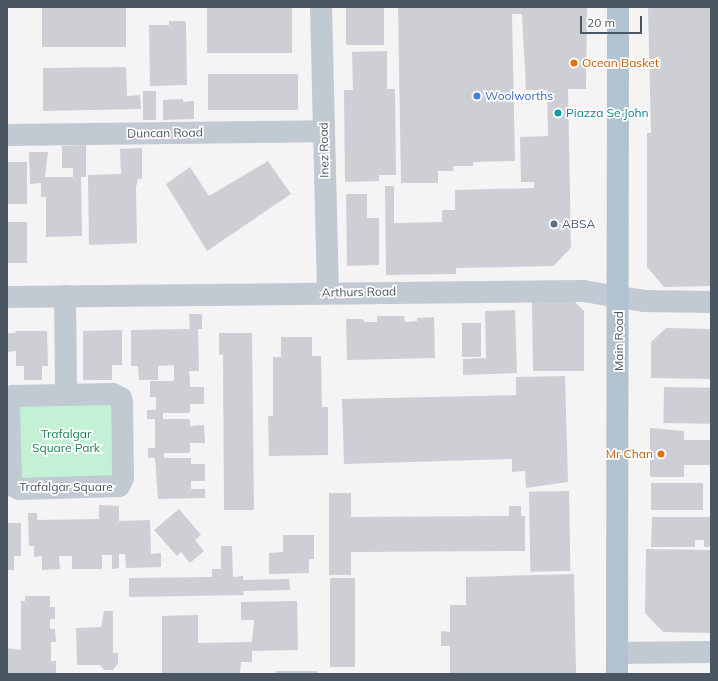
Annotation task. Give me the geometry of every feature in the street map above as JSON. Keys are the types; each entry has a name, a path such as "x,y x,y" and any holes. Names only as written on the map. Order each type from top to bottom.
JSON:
{"main road":[{"name":"Main Road","path":"617,664 619,298 618,7"}],"street":[{"name":"Inez Road","path":"321,7 328,292"},
{"name":"Duncan Road","path":"7,135 324,131"},
{"name":"Arthurs Road","path":"7,297 328,292 583,291 645,301 711,302"},
{"path":"64,296 66,394"},
{"name":"Trafalgar Square","path":"66,394 113,394 121,398 122,483 114,487 14,488 10,480 10,400 18,395 66,394"},
{"path":"617,664 711,652"}],"green space":[{"name":"Trafalgar Square Park","path":"111,404 112,477 20,479 19,406"}],"building":[{"path":"42,7 126,7 126,47 42,47"},
{"path":"207,7 292,7 292,53 207,53"},
{"path":"346,7 384,7 384,45 346,45"},
{"path":"398,7 587,7 586,89 568,89 571,248 553,266 456,268 456,274 386,275 385,186 394,186 394,223 442,222 442,210 455,210 455,190 534,188 534,182 521,182 520,137 548,136 547,90 526,90 522,14 512,14 515,161 473,162 473,166 453,166 454,171 438,171 438,183 401,183"},
{"path":"648,7 711,7 711,286 664,287 647,267 647,133 651,133"},
{"path":"169,21 185,21 187,85 150,86 149,25 169,25"},
{"path":"387,51 387,89 395,89 396,175 379,175 379,181 345,182 344,90 353,90 352,52"},
{"path":"126,67 127,96 140,95 141,109 43,111 43,68"},
{"path":"208,74 298,74 298,110 208,110"},
{"path":"143,91 156,91 156,120 143,120"},
{"path":"183,99 183,102 194,101 194,119 163,120 163,100"},
{"path":"86,145 86,177 81,177 82,236 46,237 46,197 41,197 41,183 30,184 29,152 48,152 45,177 73,177 73,168 62,168 62,146"},
{"path":"142,148 142,179 138,179 136,187 137,243 89,245 88,175 121,174 120,149"},
{"path":"268,161 291,194 207,251 166,184 190,167 209,196"},
{"path":"7,162 27,162 27,204 7,204"},
{"path":"346,194 367,194 367,218 379,218 379,265 347,266"},
{"path":"7,222 27,222 27,263 7,263"},
{"path":"532,301 574,301 584,311 584,371 533,371"},
{"path":"515,310 517,373 463,375 463,359 486,358 485,311"},
{"path":"189,314 202,314 202,329 198,329 199,371 189,371 190,387 204,387 204,404 190,404 190,413 163,413 163,419 190,419 190,426 204,425 205,443 190,443 190,453 164,453 164,458 191,458 191,464 205,464 205,481 191,481 191,489 205,489 205,498 158,499 155,458 148,458 148,448 155,448 155,419 147,419 147,410 156,410 156,397 150,397 150,381 174,381 174,365 158,366 158,380 139,380 138,366 131,366 131,330 190,329"},
{"path":"377,316 404,316 405,322 417,321 417,318 434,317 435,358 347,360 346,319 363,319 364,322 377,322"},
{"path":"462,323 481,323 481,357 462,357"},
{"path":"666,328 711,329 711,379 651,378 651,342"},
{"path":"122,330 122,365 112,365 112,380 83,380 83,331"},
{"path":"15,331 47,331 48,366 42,366 42,380 24,380 24,366 16,366 16,351 7,352 7,333 16,333"},
{"path":"219,333 252,333 254,510 224,510 223,354 219,355"},
{"path":"281,337 312,337 312,356 321,356 322,407 328,407 328,455 269,456 268,416 273,416 273,357 281,357"},
{"path":"565,376 568,482 526,488 525,471 512,472 512,459 344,464 342,399 516,395 516,377"},
{"path":"664,387 711,388 710,424 663,423"},
{"path":"650,428 684,431 684,440 711,440 711,465 684,465 684,477 650,477"},
{"path":"651,483 703,483 703,510 651,510"},
{"path":"569,491 570,571 530,572 529,492"},
{"path":"329,493 351,493 351,517 509,516 509,506 521,506 521,516 525,516 525,551 351,552 351,575 329,575"},
{"path":"99,505 119,506 119,521 150,520 151,554 161,553 161,567 126,568 125,554 119,554 119,568 112,569 112,555 102,555 102,569 72,569 72,556 59,556 60,569 42,570 42,556 34,557 34,546 29,546 28,513 37,513 37,520 99,519"},
{"path":"179,509 201,535 195,540 204,551 190,563 181,552 177,556 154,530"},
{"path":"652,517 711,517 711,547 704,547 704,540 695,540 695,547 651,547"},
{"path":"7,523 21,523 21,556 14,556 14,570 7,570"},
{"path":"283,535 314,535 314,559 309,559 309,573 269,574 269,553 283,552"},
{"path":"221,546 232,546 233,577 243,576 243,580 289,579 290,590 243,591 244,595 129,597 129,578 212,577 212,569 221,569"},
{"path":"646,549 711,550 711,633 663,632 645,613"},
{"path":"574,574 576,674 450,674 450,646 441,646 441,631 450,632 450,605 466,605 466,577"},
{"path":"330,578 355,578 355,667 330,667"},
{"path":"25,596 50,596 50,607 55,607 55,619 50,619 50,629 55,629 56,642 51,642 51,661 56,661 56,674 7,674 7,648 21,650 21,601 25,601"},
{"path":"297,601 298,650 252,651 252,662 241,662 240,674 162,674 162,616 198,615 198,643 252,642 254,620 241,620 241,602"},
{"path":"104,611 113,611 113,653 118,653 118,663 113,670 104,670 100,665 77,665 76,628 101,627"},
{"path":"276,671 317,671 317,674 276,674"}],"place":[{"name":"Ocean Basket","path":"574,63"},
{"name":"Woolworths","path":"477,96"},
{"name":"Piazza Se John","path":"558,113"},
{"name":"ABSA","path":"554,224"},
{"name":"Mr Chan","path":"661,454"}]}
